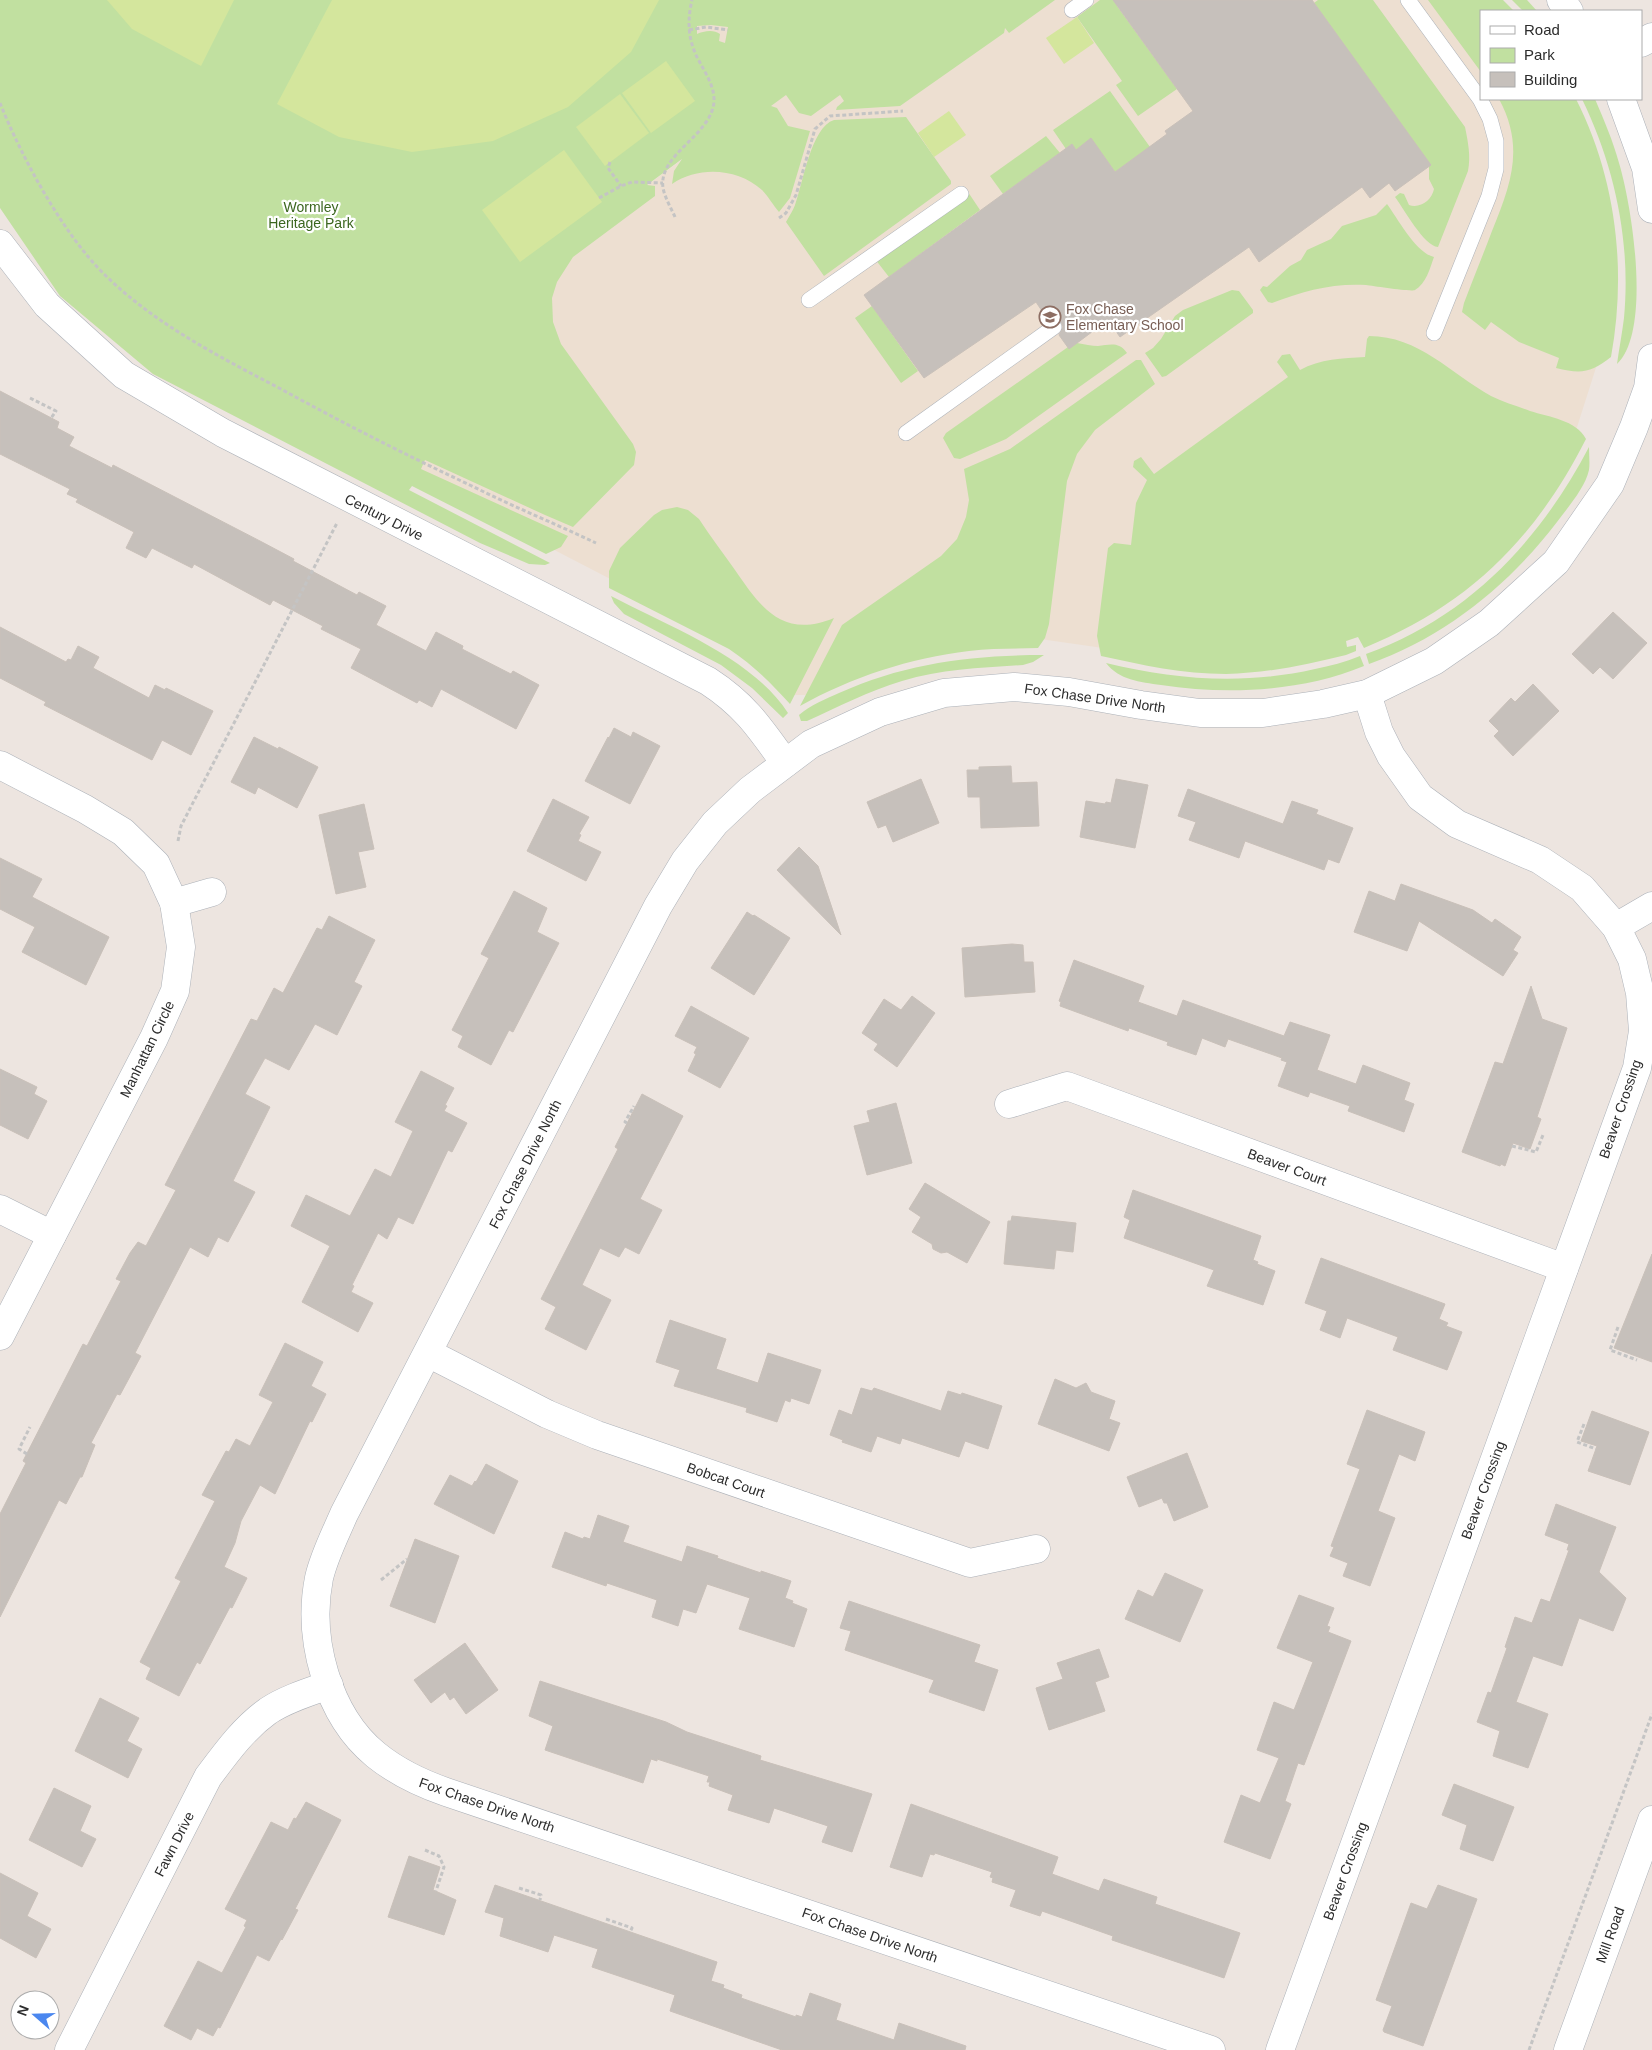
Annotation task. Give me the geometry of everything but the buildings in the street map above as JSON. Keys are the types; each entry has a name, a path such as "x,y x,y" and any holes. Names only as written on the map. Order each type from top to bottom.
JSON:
{"street":[{"path":"1560,0 1568,10"},
{"path":"1621,100 1646,168 1652,209"},
{"name":"Century Drive","path":"0,244 47,306 124,375 223,433 708,681 748,712 785,763"},
{"name":"Fox Chase Drive North","path":"1212,2050 414,1780 396,1770 369,1748 344,1716 329,1684 321,1660 315,1625 319,1576 326,1554 344,1514 658,906 684,862 715,823 750,790 811,744 880,712 944,693 1014,686 1069,692 1200,713 1263,713 1323,704 1366,694 1434,662 1489,623 1556,562 1610,484 1643,431 1652,358"},
{"name":"Beaver Crossing","path":"1280,2050 1637,1068 1642,1031 1640,993 1632,959 1616,927 1582,888 1540,860 1458,824 1420,796 1391,756 1379,732 1366,694"},
{"name":"Manhattan Circle","path":"0,765 85,809 123,832 156,864 174,902 181,947 175,991 154,1038 0,1336"},
{"path":"174,902 212,892"},
{"path":"1616,927 1652,906"},
{"name":"Beaver Court","path":"1010,1104 1067,1086 1564,1268"},
{"path":"0,1209 52,1235"},
{"name":"Bobcat Court","path":"428,1352 547,1414 596,1435 970,1563 1036,1549"},
{"name":"Fawn Drive","path":"68,2050 208,1777 235,1740 268,1711 300,1695 329,1684"},
{"name":"Mill Road","path":"1568,2050 1652,1820"}],"lane":[{"path":"1072,10 1086,0"},
{"path":"1408,0 1480,99"},
{"path":"1434,332 1490,196 1496,168 1496,141 1490,119 1480,100"},
{"path":"809,300 961,194"},
{"path":"906,433 1054,327"}],"path":[{"path":"675,216 665,195 663,183 666,172 674,157 702,128 710,115 714,101 712,88 690,39 692,0"},
{"path":"689,30 706,27 728,30"},
{"path":"0,102 13,136 43,190 74,238 105,275 144,308 185,337 226,361 335,418 457,479 596,543"},
{"path":"779,218 786,213 796,195 815,128 830,116 903,111"},
{"path":"610,162 608,168 621,186"},
{"path":"599,198 621,186 641,181 663,183"},
{"path":"30,398 56,411 51,418"},
{"path":"178,841 181,826 341,516"},
{"path":"627,1123 625,1122 634,1106"},
{"path":"1512,1146 1536,1152 1543,1135"},
{"path":"1618,1327 1610,1350 1637,1360"},
{"path":"1584,1424 1577,1442 1596,1449"},
{"path":"27,1454 19,1449 30,1428"},
{"path":"382,1580 407,1560"},
{"path":"1529,2050 1652,1714"},
{"path":"425,1850 439,1856 444,1867 436,1891"},
{"path":"519,1888 541,1895 540,1900"},
{"path":"606,1919 632,1928 630,1932"}],"shaded area":[{"name":"Fox Chase Elementary School","path":"698,0 1481,0 1480,100 1554,100 1600,355 1571,446 1410,616 1311,655 1138,653 1033,638 942,645 811,695 791,695 759,656 415,478 520,279 684,158 697,34"}],"green space":[{"name":"Wormley Heritage Park","path":"0,0 1055,0 1009,33 1005,28 1004,33 900,106 836,110 844,101 840,95 811,116 799,113 786,95 771,106 777,108 788,126 810,131 790,198 779,212 762,190 741,177 730,174 706,172 694,174 672,184 674,171 682,159 647,185 655,186 655,196 573,257 557,282 552,298 553,322 561,344 633,444 636,452 634,465 573,527 425,460 421,469 568,536 561,547 546,554 412,486 409,490 550,563 545,565 529,564 480,543 153,374 60,296 0,208","holes":["697,26 728,27 725,43 719,41 720,34 715,31 705,31 697,34"]},
{"path":"107,0 234,0 201,66 132,29"},
{"path":"332,0 659,0 631,52 568,107 493,141 412,152 339,137 277,104"},
{"path":"1100,0 1126,0 1117,6 1177,89 1138,116 1116,85 1122,81 1077,17"},
{"path":"1318,0 1373,0 1465,127 1469,154 1468,171 1438,247 1421,234 1395,197 1400,193 1404,194 1409,205 1413,206 1425,203 1431,197 1434,189 1429,179 1429,166 1314,3"},
{"path":"1428,0 1503,0 1513,10 1480,10 1480,71"},
{"path":"1512,0 1527,0 1536,10 1522,10"},
{"path":"1077,17 1094,43 1064,64 1046,38"},
{"path":"666,61 695,101 651,133 622,93"},
{"path":"1110,91 1150,147 1115,172 1091,139 1076,150 1072,144 1066,149 1053,130"},
{"path":"620,94 649,133 605,166 576,127"},
{"path":"1499,100 1576,100 1590,129 1601,160 1609,192 1618,258 1616,324 1611,357 1585,371 1556,368 1559,358 1519,342 1491,322 1485,330 1462,312 1499,214 1509,181 1513,149 1512,133"},
{"path":"1582,100 1595,100 1617,155 1629,208 1636,267 1634,325 1628,348 1617,364 1624,318 1626,290 1625,261 1618,206 1612,178 1594,125"},
{"path":"949,111 966,135 934,157 918,133"},
{"path":"906,117 951,181 951,184 824,276 786,222 795,205 809,157 819,133 834,120"},
{"path":"1046,136 1060,153 1003,194 990,176"},
{"path":"564,150 602,202 520,262 482,210"},
{"path":"968,192 980,210 889,277 875,259"},
{"path":"1387,204 1414,242 1427,254 1434,257 1427,275 1419,287 1415,290 1400,290 1366,285 1342,285 1295,295 1272,303 1268,302 1260,290 1263,286 1267,287 1290,266 1301,260 1307,250 1331,239 1342,226 1376,215"},
{"path":"1232,290 1239,291 1253,310 1253,313 1162,377 1145,353 1153,348 1161,339 1175,316 1183,310"},
{"path":"872,306 918,371 901,383 855,318"},
{"path":"1369,336 1403,342 1419,349 1491,396 1569,423 1582,433 1586,439 1566,475 1545,508 1521,538 1495,565 1467,589 1436,611 1402,631 1364,648 1358,637 1346,641 1347,647 1356,645 1356,651 1346,655 1286,668 1226,674 1178,671 1101,656 1097,636 1108,548 1114,543 1131,545 1136,503 1147,480 1133,467 1134,461 1141,457 1154,474 1288,377 1277,362 1282,355 1290,354 1300,370 1324,361 1365,357"},
{"path":"1077,343 1096,346 1117,345 1127,353 1006,439 960,459 954,458 943,438 946,433 1068,347"},
{"path":"1136,360 1141,360 1155,384 1095,430 1077,454 1067,481 1049,624 1045,638 1038,648 978,650 925,658 882,670 840,686 800,706 842,625 941,556 957,539 966,517 969,500 964,469 1010,449"},
{"path":"1589,447 1589,470 1580,490 1557,522 1518,567 1474,606 1449,624 1397,653 1369,664 1366,654 1403,638 1437,619 1468,597 1497,572 1547,514 1569,482"},
{"path":"677,507 688,510 699,519 754,596 775,616 787,622 801,625 816,624 834,618 790,704 746,661 729,649 609,588 609,571 620,548 654,515 662,510"},
{"path":"611,596 708,645 732,660 773,693 788,713 783,718 752,688 721,665 624,614 614,603"},
{"path":"1044,655 1033,662 1023,665 962,670 917,677 878,690 807,721 801,721 799,715 818,702 889,674 965,659"},
{"path":"1360,656 1364,666 1340,675 1289,686 1238,690 1186,688 1138,681 1124,677 1111,669 1106,663 1184,677 1236,679 1289,674 1332,665"}],"place":[{"name":"Fox Chase Elementary School","path":"1050,317"}]}
